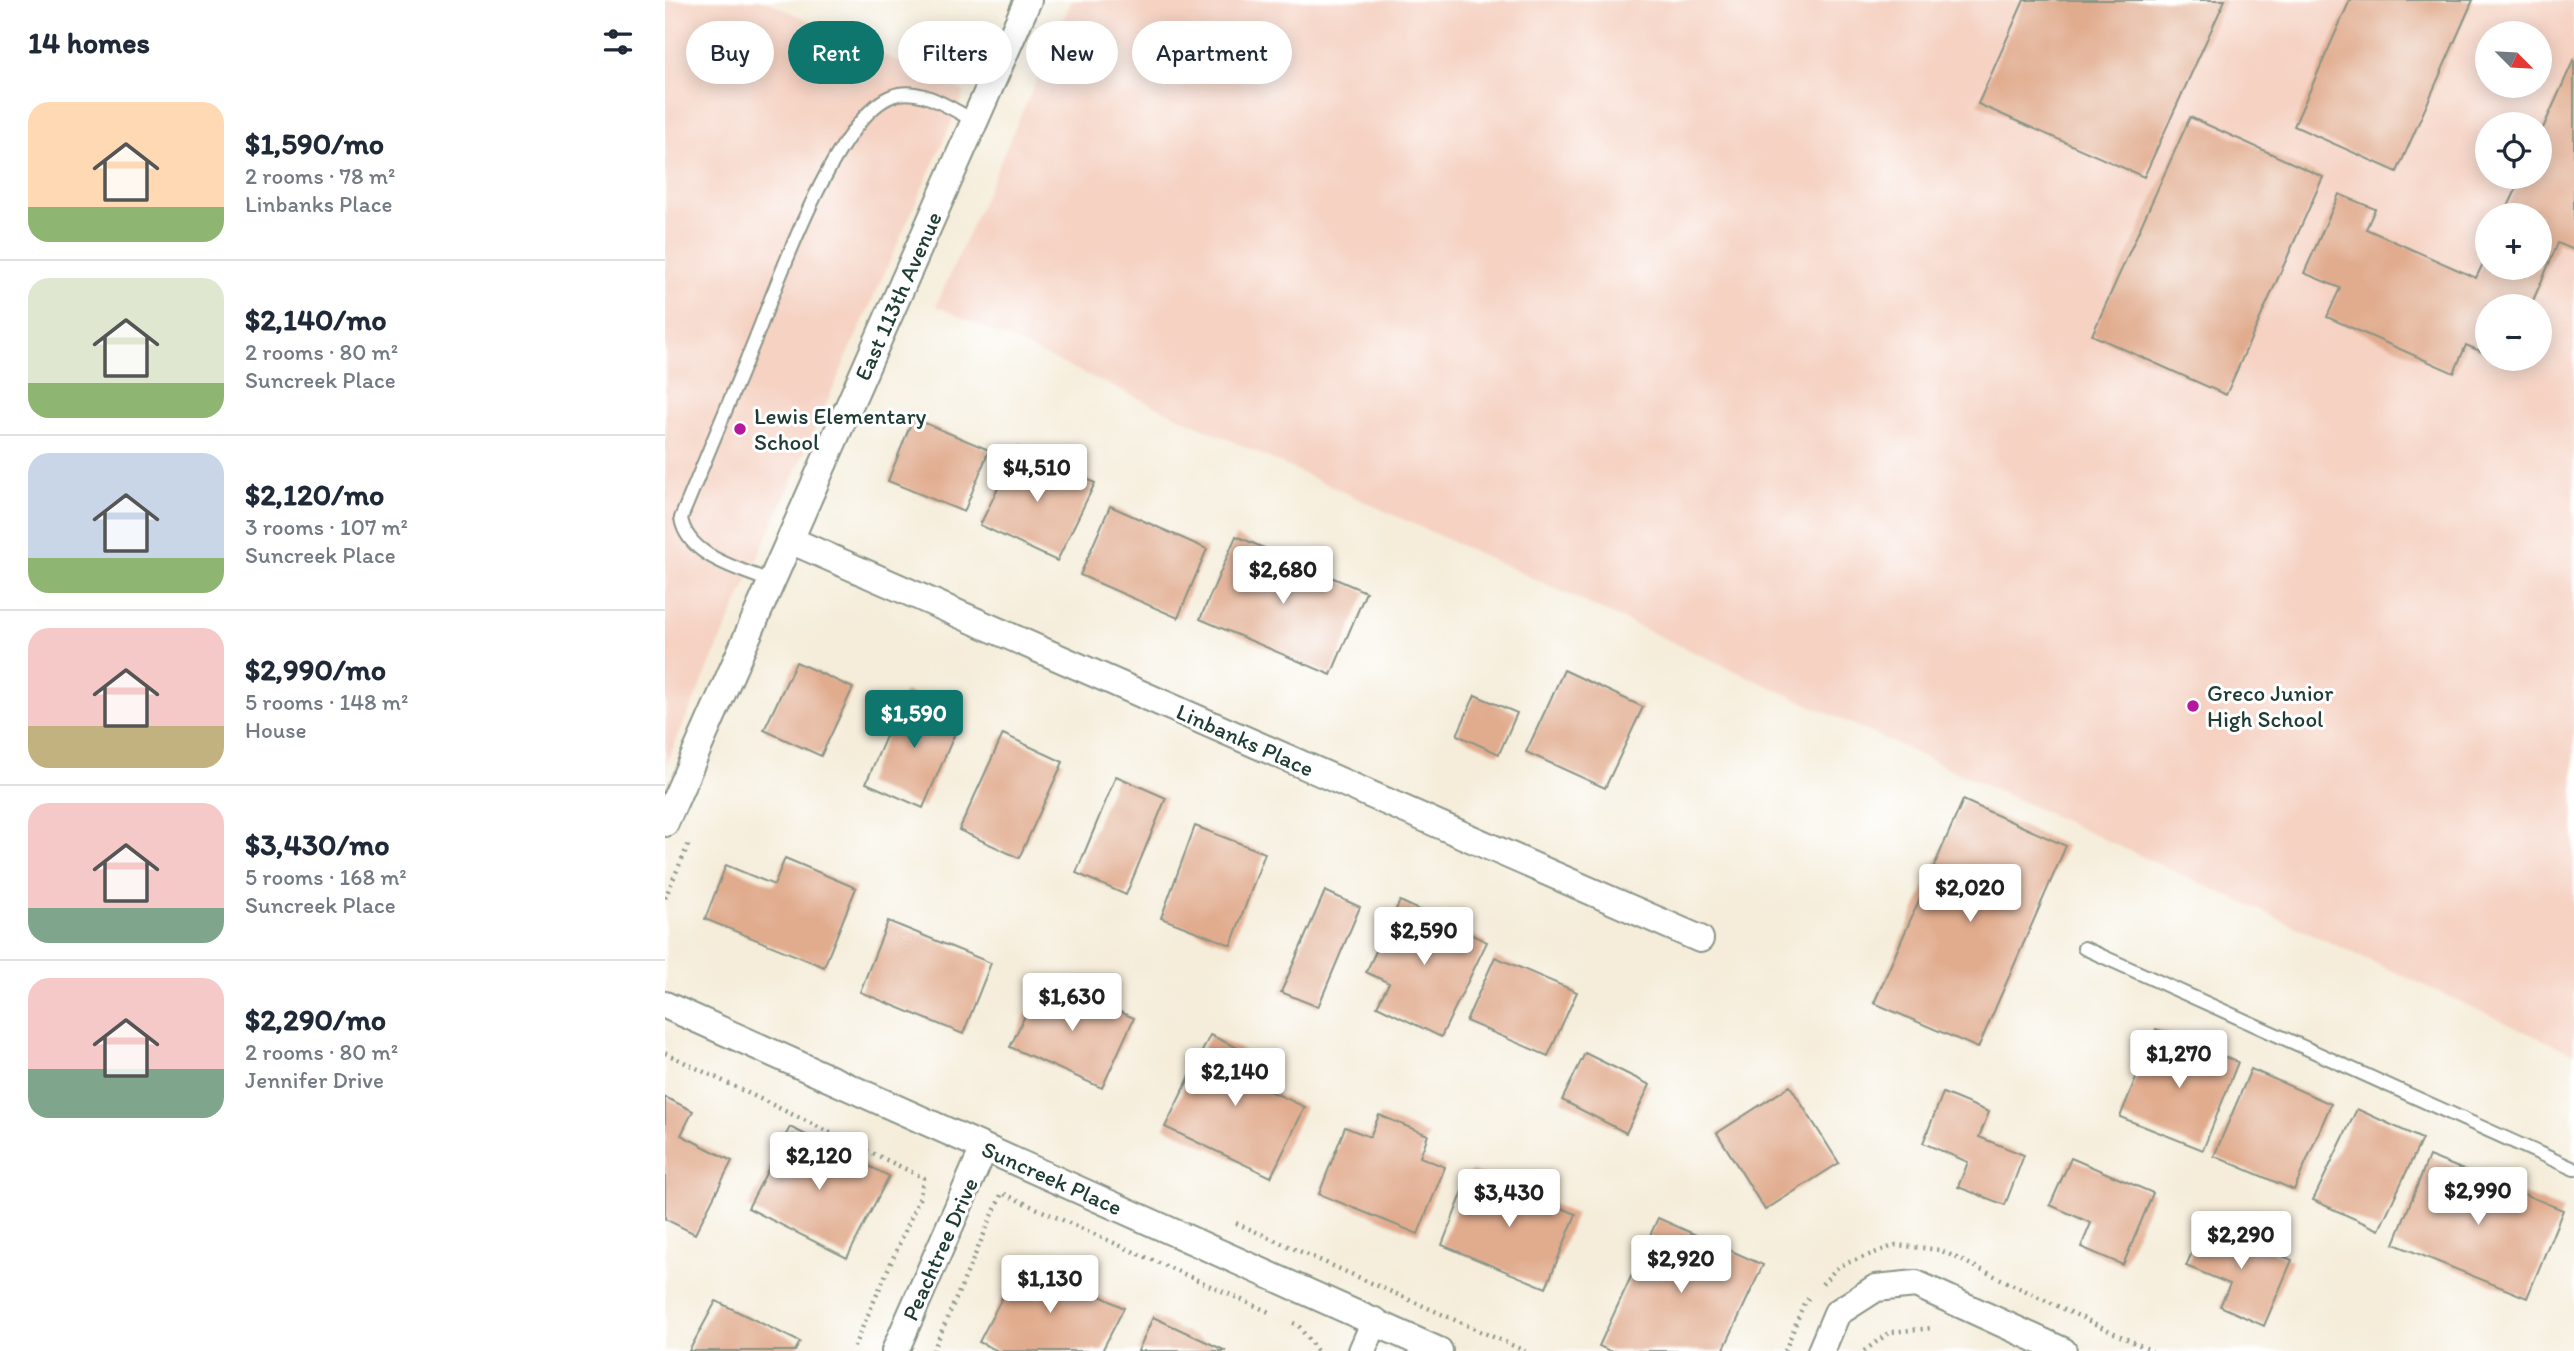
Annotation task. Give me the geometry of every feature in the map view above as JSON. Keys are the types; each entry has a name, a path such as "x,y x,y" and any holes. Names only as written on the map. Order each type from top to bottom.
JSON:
{"street":[{"name":"East 113th Avenue","path":"665,823 1028,0"},
{"name":"Linbanks Place","path":"790,540 1700,939"},
{"name":"Suncreek Place","path":"665,1005 1439,1351"},
{"name":"Peachtree Drive","path":"895,1351 984,1148"},
{"path":"1821,1351 1837,1313 1876,1288 1916,1283 2063,1351"},
{"path":"1361,1351 1375,1321"}],"lane":[{"path":"772,582 713,557 697,547 683,532 681,518 813,197 853,130 871,109 893,95 921,94 975,121"},
{"path":"2084,948 2574,1169"}],"path":[{"path":"665,1053 924,1178 919,1199 852,1351"},
{"path":"933,1351 1002,1193 1273,1314"},
{"path":"1286,1319 1298,1325 1317,1351"},
{"path":"1864,1351 1890,1332 1930,1326 1941,1331"}],"shaded area":[{"name":"Lewis Elementary School","path":"665,0 764,0 810,21 788,21 788,84 884,84 884,55 898,61 898,84 948,84 965,92 665,766"},
{"name":"Greco Junior High School","path":"1072,0 2574,0 2574,1054 936,306 1035,84 1118,84 1118,21 1063,21"}],"building":[{"path":"2024,0 2225,0 2144,177 1978,104"},
{"path":"2350,0 2473,0 2397,172 2294,126"},
{"path":"2574,59 2574,250 2558,243 2552,257 2552,203 2510,203 2516,189 2552,189 2550,112"},
{"path":"2190,117 2323,177 2226,395 2092,335"},
{"path":"2339,194 2375,209 2366,229 2475,278 2475,280 2542,280 2536,294 2475,294 2475,349 2466,345 2454,373 2327,317 2340,288 2304,273"},
{"path":"913,418 989,450 964,512 888,481"},
{"path":"1018,447 1095,483 1057,561 980,525"},
{"path":"1110,506 1207,549 1178,618 1080,575"},
{"path":"1236,536 1366,592 1331,675 1200,619"},
{"path":"796,662 853,688 821,756 764,730"},
{"path":"1564,670 1643,707 1605,788 1526,752"},
{"path":"905,692 962,717 923,808 866,783"},
{"path":"1475,695 1517,713 1499,754 1457,735"},
{"path":"1003,734 1063,762 1019,858 959,830"},
{"path":"1116,776 1166,798 1126,895 1076,873"},
{"path":"1963,800 2066,846 1978,1048 1874,1003"},
{"path":"1195,826 1265,853 1231,945 1161,918"},
{"path":"785,858 856,888 824,967 705,919 726,865 774,885"},
{"path":"1325,891 1360,907 1318,1007 1281,992"},
{"path":"1400,901 1487,942 1441,1037 1377,1006 1389,983 1366,972"},
{"path":"888,921 991,963 963,1034 860,992"},
{"path":"1495,957 1577,992 1548,1056 1466,1021"},
{"path":"1043,978 1134,1018 1102,1088 1010,1047"},
{"path":"2156,1029 2238,1062 2203,1150 2120,1117"},
{"path":"1210,1035 1272,1064 1261,1087 1305,1107 1271,1177 1165,1127"},
{"path":"1585,1053 1650,1085 1626,1133 1562,1100"},
{"path":"2251,1069 2331,1104 2294,1190 2214,1156"},
{"path":"1790,1086 1839,1163 1765,1210 1717,1133"},
{"path":"1943,1093 1989,1112 1979,1137 2024,1155 2005,1205 1958,1187 1968,1162 1923,1143"},
{"path":"665,1097 693,1111 681,1135 732,1161 695,1234 665,1219"},
{"path":"2357,1109 2422,1139 2379,1230 2313,1200"},
{"path":"1379,1115 1428,1135 1420,1157 1445,1167 1418,1234 1319,1194 1345,1127 1370,1137"},
{"path":"790,1127 889,1176 847,1258 748,1208"},
{"path":"2429,1156 2563,1210 2527,1298 2394,1244"},
{"path":"2071,1158 2153,1193 2123,1265 2081,1247 2091,1223 2050,1205"},
{"path":"1471,1171 1576,1214 1546,1288 1442,1245"},
{"path":"1658,1218 1763,1265 1723,1351 1610,1351 1599,1346"},
{"path":"2205,1222 2292,1260 2264,1326 2220,1306 2230,1284 2186,1266"},
{"path":"1023,1257 1124,1308 1102,1351 998,1351 979,1342"},
{"path":"716,1301 800,1342 795,1351 689,1351"},
{"path":"1153,1317 1226,1351 1138,1351"}],"place":[{"name":"Lewis Elementary School","path":"740,429"},
{"name":"Greco Junior High School","path":"2193,706"}]}
